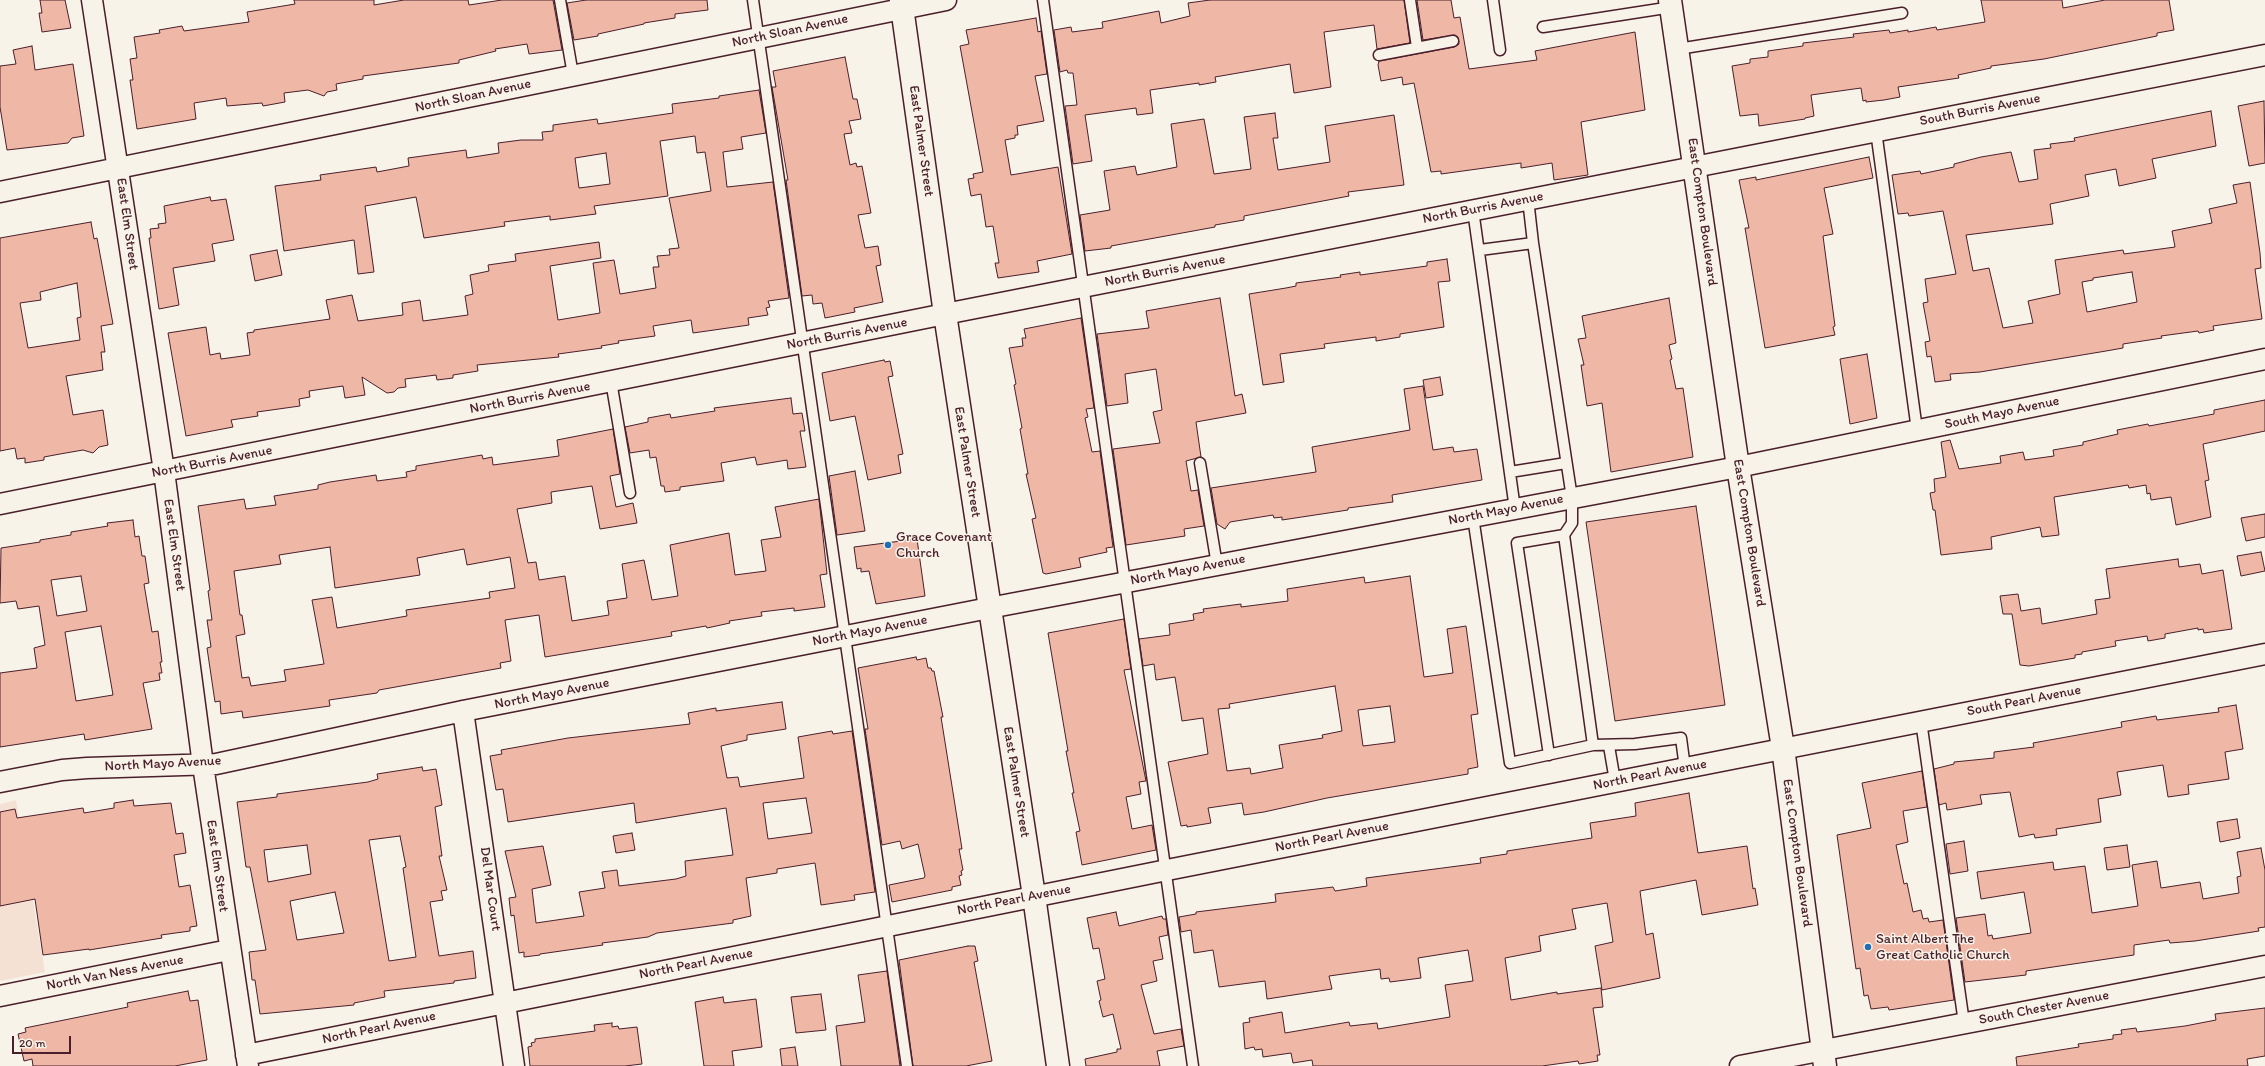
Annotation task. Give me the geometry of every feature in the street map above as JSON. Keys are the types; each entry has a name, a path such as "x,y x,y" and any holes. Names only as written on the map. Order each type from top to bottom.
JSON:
{"main road":[{"name":"East Palmer Street","path":"901,4 945,314 1034,896 1058,1066"},
{"name":"East Compton Boulevard","path":"1671,4 1738,467 1783,748 1824,1058"}],"street":[{"name":"East Elm Street","path":"92,0 119,168 164,471 229,950 247,1060"},
{"name":"North Sloan Avenue","path":"0,192 759,38 901,4 946,0"},
{"name":"South Burris Avenue","path":"1695,166 2265,55"},
{"name":"North Burris Avenue","path":"0,504 945,314 1695,166"},
{"name":"South Mayo Avenue","path":"1738,467 2265,359"},
{"name":"North Mayo Avenue","path":"0,782 62,770 216,764 464,712 844,636 1217,564 1738,467"},
{"name":"South Pearl Avenue","path":"1783,748 2265,654"},
{"name":"Del Mar Court","path":"464,712 514,1066"},
{"name":"North Pearl Avenue","path":"247,1060 506,1002 1783,748"},
{"name":"North Van Ness Avenue","path":"0,996 229,950"},
{"name":"South Chester Avenue","path":"1740,1066 1824,1058 1964,1023 2265,966"}],"lane":[{"path":"560,0 573,76"},
{"path":"753,0 844,636 888,926 907,1066"},
{"path":"1043,0 1082,287 1193,1066"},
{"path":"1410,0 1417,47"},
{"path":"1493,0 1500,50"},
{"path":"1543,27 1671,4"},
{"path":"1678,49 1902,13"},
{"path":"1379,55 1453,41"},
{"path":"1876,131 1917,430"},
{"path":"1528,199 1533,243 1572,498 1572,523 1564,535 1593,745"},
{"path":"1473,210 1480,250 1515,509"},
{"path":"1480,250 1533,243"},
{"path":"610,381 630,493"},
{"path":"1510,472 1566,463"},
{"path":"1200,464 1217,564"},
{"path":"1473,517 1510,763 1593,745 1609,746 1681,738 1685,768"},
{"path":"1549,755 1517,543 1564,535"},
{"path":"1921,721 1964,1023"},
{"path":"1609,746 1615,781"}],"shaded area":[{"path":"16,800 45,972 0,981 0,804"}],"building":[{"path":"40,0 65,0 71,28 42,32 39,13 42,13"},
{"path":"294,0 374,0 374,5 404,0 468,0 469,5 502,0 553,0 562,50 529,54 527,44 495,49 496,51 459,60 459,63 363,76 363,79 336,84 337,90 327,92 324,96 308,90 284,93 285,102 263,106 262,103 227,106 226,98 194,103 196,119 137,129 130,80 133,80 130,59 137,58 134,37 160,33 159,30 182,26 184,31 249,22 247,12 295,4"},
{"path":"586,0 707,0 708,10 675,14 675,18 644,23 598,34 598,36 574,40 567,3"},
{"path":"1210,0 1404,0 1410,43 1377,49 1374,25 1324,32 1331,87 1294,93 1290,64 1215,77 1216,82 1150,90 1153,113 1137,115 1136,108 1085,115 1092,161 1073,164 1065,106 1077,105 1073,73 1068,73 1067,70 1060,72 1054,30 1071,27 1072,32 1103,28 1102,22 1159,11 1161,23 1190,16 1188,3"},
{"path":"1417,0 1451,0 1454,18 1460,17 1469,69 1537,60 1535,51 1635,32 1645,110 1581,122 1588,175 1554,180 1552,163 1521,168 1521,163 1441,174 1441,171 1431,172 1414,83 1403,85 1402,77 1381,81 1378,65 1379,61 1454,47 1459,44 1458,37 1455,35 1423,40"},
{"path":"1981,0 2062,0 2063,8 2105,0 2169,0 2174,30 2157,33 2157,36 2044,59 1991,66 1991,68 1958,75 1959,78 1898,87 1900,97 1884,100 1863,101 1861,88 1811,95 1814,116 1805,119 1759,126 1758,114 1740,116 1732,66 1750,63 1750,59 1768,57 1768,51 1803,46 1803,43 1854,37 1853,34 1889,30 1890,33 1908,30 1908,32 1936,27 1937,30 1985,22"},
{"path":"1036,18 1038,32 1041,31 1047,74 1035,76 1044,121 1017,126 1018,135 1015,135 1015,138 1005,140 1011,175 1058,167 1072,254 1037,261 1039,272 998,278 995,263 999,263 993,226 986,227 981,194 971,196 968,179 974,178 973,174 983,172 960,46 969,44 966,30"},
{"path":"32,46 35,70 73,64 84,136 72,138 68,143 7,150 0,107 0,66 16,64 13,50"},
{"path":"845,57 853,99 857,99 861,119 849,121 852,133 844,134 850,165 856,163 857,167 862,166 871,213 858,215 865,248 878,246 881,265 876,266 883,302 854,308 855,312 825,318 822,303 813,304 812,295 802,296 786,180 788,180 772,87 776,87 773,71"},
{"path":"759,90 766,133 741,137 743,149 723,152 727,187 773,182 789,298 768,301 770,307 766,308 768,315 748,318 749,325 693,333 691,320 653,326 655,336 618,341 619,343 601,346 602,348 558,354 559,357 477,365 478,371 453,375 453,378 437,380 436,375 405,379 406,387 398,388 394,392 387,393 362,377 365,395 345,398 343,386 309,391 310,397 299,399 300,406 257,412 258,416 231,420 233,427 186,436 168,333 206,327 210,355 220,353 221,359 250,355 247,333 254,332 254,330 330,319 326,300 352,295 358,321 403,315 402,303 420,300 423,321 468,315 465,296 473,294 470,275 489,271 488,265 516,261 515,254 599,242 601,258 550,266 558,320 600,313 593,263 614,260 620,294 656,288 653,267 659,267 657,256 670,255 669,249 679,248 669,198 711,191 705,152 697,153 695,136 660,141 668,196 594,206 596,214 550,220 550,216 504,222 505,226 424,238 416,197 365,206 374,272 358,274 354,240 284,251 275,186 321,180 320,175 376,167 377,172 409,166 408,158 466,150 467,158 499,153 498,143 521,140 543,140 542,132 553,131 553,125 597,119 598,124 673,113 672,104 719,98 719,96","holes":["606,153 610,184 579,188 575,158"]},
{"path":"2264,101 2265,163 2249,166 2238,106"},
{"path":"2211,111 2216,146 2152,159 2156,178 2119,186 2116,169 2085,175 2089,196 2050,204 2053,224 1966,235 1973,271 1989,268 2003,328 2033,323 2028,301 2060,294 2055,260 2123,250 2124,254 2175,247 2172,231 2212,223 2209,209 2237,203 2233,185 2250,182 2260,253 2261,268 2255,269 2262,319 2213,326 2214,330 2199,333 2198,331 2161,336 2162,338 2123,344 2123,348 2106,351 1980,372 1950,374 1951,380 1935,382 1931,356 1927,357 1925,342 1930,341 1923,303 1928,302 1925,279 1956,274 1943,211 1909,216 1908,213 1898,214 1892,175 1920,171 1921,174 1954,167 1954,164 1981,157 2011,152 2019,182 2038,179 2034,150 2051,148 2050,144 2075,141 2074,138","holes":["2132,272 2137,302 2087,312 2082,282 2093,280 2093,278"]},
{"path":"1275,113 1278,138 1273,138 1278,170 1330,162 1325,126 1394,115 1404,185 1348,192 1349,196 1244,216 1244,220 1215,225 1215,227 1111,246 1111,248 1085,251 1080,215 1110,210 1104,171 1135,166 1137,175 1177,167 1171,124 1204,119 1214,174 1251,169 1244,117"},
{"path":"1869,157 1873,178 1824,188 1833,234 1823,236 1835,335 1765,348 1745,228 1749,228 1739,180 1756,177 1756,180"},
{"path":"210,197 211,201 226,199 234,240 212,244 215,261 173,268 179,305 159,309 149,238 151,238 150,229 159,228 158,224 166,223 164,206"},
{"path":"91,222 94,239 97,238 113,324 101,326 105,352 101,352 103,370 66,376 73,415 103,410 108,445 99,447 93,453 83,450 44,457 44,460 25,463 25,458 17,459 15,448 0,451 0,238","holes":["77,283 81,317 77,318 80,340 28,348 20,303 41,300 40,292"]},
{"path":"277,250 282,275 255,281 250,255"},
{"path":"1447,259 1450,281 1438,282 1444,327 1400,334 1400,337 1376,341 1376,337 1324,344 1325,348 1280,354 1284,382 1263,385 1249,294 1296,286 1296,283 1341,277 1340,275 1360,272 1360,275 1427,266 1427,262"},
{"path":"1220,298 1235,396 1242,394 1246,413 1196,422 1201,457 1186,461 1191,491 1198,490 1204,526 1184,529 1185,536 1126,545 1113,449 1160,443 1153,412 1162,410 1156,369 1125,374 1128,403 1107,406 1097,334 1149,328 1146,311"},
{"path":"1669,298 1676,343 1669,345 1672,359 1670,360 1676,389 1683,388 1693,457 1611,472 1602,403 1587,406 1581,365 1584,365 1578,339 1586,338 1582,316"},
{"path":"1081,318 1094,408 1086,409 1088,417 1085,418 1092,452 1100,451 1113,547 1106,548 1107,552 1079,558 1081,567 1046,574 1043,573 1032,519 1036,518 1026,474 1028,474 1020,429 1022,428 1009,348 1023,346 1022,338 1026,338 1024,329"},
{"path":"1867,354 1877,418 1850,424 1840,359"},
{"path":"884,360 885,362 890,361 893,376 888,377 903,454 898,455 901,473 868,480 855,416 830,421 822,373"},
{"path":"1440,377 1443,395 1426,398 1423,380"},
{"path":"1423,386 1433,450 1453,447 1454,452 1477,449 1482,480 1392,495 1393,502 1348,508 1348,510 1282,520 1282,517 1274,518 1273,515 1230,522 1225,529 1217,524 1211,488 1316,472 1312,447 1410,430 1404,389"},
{"path":"791,398 793,414 802,413 805,431 800,431 806,467 788,469 787,460 757,465 755,457 721,463 724,481 680,487 680,490 665,492 664,486 661,486 656,457 650,458 649,450 630,453 625,427 648,422 648,418 670,414 671,418 715,411 714,408"},
{"path":"2265,400 2265,431 2203,444 2209,480 2205,481 2211,517 2176,525 2171,497 2151,500 2150,493 2147,494 2146,485 2129,488 2128,485 2054,497 2059,535 2042,537 2040,527 1991,537 1992,549 1941,555 1935,510 1933,510 1930,493 1935,492 1934,479 1946,477 1941,442 1950,440 1959,469 2001,463 2000,456 2023,452 2025,460 2054,456 2053,450 2083,445 2083,442 2118,434 2117,430 2148,424 2149,426 2214,414 2214,410"},
{"path":"613,429 620,474 610,476 616,507 633,503 637,523 600,529 592,486 551,492 552,503 517,509 528,563 536,562 539,580 565,576 572,621 609,615 607,601 627,598 622,564 644,560 652,600 678,596 670,545 729,533 735,575 766,571 761,540 781,537 775,507 819,499 827,574 820,575 825,607 794,611 794,608 761,612 762,616 729,621 730,623 707,628 706,626 671,632 672,636 545,657 539,615 505,620 511,661 500,663 501,668 379,690 377,693 329,700 330,706 243,718 242,711 221,714 220,701 215,702 207,648 211,647 207,620 212,620 208,591 210,590 198,506 244,499 246,509 276,505 274,496 318,489 318,485 330,482 376,475 377,481 407,477 406,472 416,470 416,466 482,455 483,459 492,457 493,465 559,456 557,440","holes":["330,547 335,588 420,575 417,558 464,549 467,565 510,557 515,588 489,592 490,598 406,610 407,616 337,628 332,597 312,600 324,664 284,670 286,681 251,686 249,677 242,678 236,636 245,634 242,615 240,615 234,571 281,564 279,555"]},
{"path":"855,471 865,531 837,535 829,476"},
{"path":"1696,506 1725,705 1615,721 1586,522"},
{"path":"2265,514 2265,537 2246,541 2241,518"},
{"path":"133,520 135,537 139,536 142,556 145,556 149,583 144,584 152,632 158,631 162,662 160,662 162,673 159,673 160,680 143,683 152,729 85,740 84,734 0,747 0,673 37,668 34,648 45,645 39,606 18,609 16,601 0,603 1,548 40,542 40,540 71,535 71,532 108,526 107,523","holes":["81,576 87,611 57,616 51,580","101,626 113,695 76,701 65,632"]},
{"path":"917,539 925,596 876,604 869,571 861,572 861,568 857,569 854,547"},
{"path":"2261,552 2265,571 2241,576 2237,556"},
{"path":"2178,559 2179,567 2200,564 2202,574 2223,570 2232,629 2204,633 2203,629 2198,630 2198,628 2165,634 2165,638 2148,641 2147,636 2115,641 2116,646 2082,652 2082,654 2075,655 2075,658 2029,666 2020,665 2012,614 2003,614 2000,596 2018,594 2021,611 2040,608 2042,624 2097,614 2095,600 2110,598 2106,569"},
{"path":"1410,576 1424,677 1453,673 1447,629 1466,626 1478,714 1471,715 1478,767 1468,769 1468,774 1327,798 1264,812 1244,815 1242,803 1208,808 1211,823 1187,827 1187,825 1181,826 1168,762 1208,754 1203,718 1182,721 1175,677 1156,680 1154,664 1143,666 1139,639 1170,635 1169,624 1194,620 1193,614 1204,612 1203,609 1241,604 1241,607 1288,601 1287,589 1364,577 1365,583","holes":["1335,686 1342,731 1322,735 1323,738 1279,745 1283,768 1251,774 1250,768 1227,771 1218,709 1230,708 1229,704","1390,706 1395,742 1363,746 1358,710"]},
{"path":"1124,619 1131,669 1124,670 1146,781 1139,782 1141,794 1126,797 1132,829 1152,825 1156,850 1082,865 1076,832 1080,831 1072,793 1074,793 1066,751 1068,751 1048,633"},
{"path":"916,657 917,660 926,658 928,668 931,668 932,671 934,671 943,717 941,717 962,849 959,849 963,870 961,871 962,875 959,876 961,885 952,887 952,890 892,902 889,885 924,878 925,876 918,844 902,849 900,841 882,845 865,729 868,729 858,668"},
{"path":"782,702 786,729 747,735 747,740 721,746 727,778 738,777 740,787 804,778 798,737 832,731 833,734 852,731 875,892 854,895 855,900 821,905 815,863 777,869 777,873 746,878 751,916 733,920 733,923 657,933 648,937 602,943 603,945 524,957 524,952 519,953 514,915 511,916 509,898 516,897 505,851 543,846 551,885 532,889 536,923 584,916 579,892 605,888 602,872 617,870 619,886 676,879 686,876 685,861 733,855 726,808 636,823 634,803 508,822 503,789 496,790 490,756 502,754 501,750 568,738 690,724 688,713 716,708 716,711","holes":["806,798 812,833 768,839 763,803"]},
{"path":"2236,705 2243,749 2225,752 2229,779 2188,785 2189,794 2168,797 2163,765 2117,772 2121,795 2098,799 2101,822 2056,829 2057,835 2035,838 2034,834 2019,837 2010,792 1980,795 1982,804 1947,810 1946,803 1939,805 1934,769 1954,764 1954,762 1994,758 1994,752 2034,747 2033,743 2122,727 2121,722 2156,716 2157,720 2219,712 2218,708"},
{"path":"422,767 423,771 436,769 442,805 435,807 442,856 439,856 447,890 441,891 443,900 430,902 439,956 473,951 476,978 454,981 454,983 384,991 385,997 354,1003 354,1005 260,1014 255,980 252,980 249,952 266,950 250,867 246,867 237,802 277,797 277,794 368,782 378,779 377,774","holes":["400,836 406,867 403,868 416,957 389,961 369,840","307,845 311,874 268,882 264,850","335,892 344,933 297,940 290,901"]},
{"path":"1922,771 1927,807 1903,811 1908,842 1896,845 1904,884 1907,883 1913,912 1921,910 1923,919 1928,918 1929,922 1943,920 1954,1000 1889,1010 1888,1007 1871,1009 1868,995 1864,996 1860,968 1856,969 1837,835 1871,828 1862,783"},
{"path":"1689,793 1698,853 1747,846 1753,889 1755,888 1758,905 1702,915 1696,880 1640,891 1646,935 1653,933 1660,978 1602,990 1595,946 1613,942 1607,903 1572,909 1576,929 1539,936 1541,951 1505,958 1511,1000 1557,992 1557,994 1601,988 1603,1007 1593,1008 1600,1055 1597,1055 1598,1061 1579,1064 1578,1061 1542,1066 1313,1066 1312,1060 1293,1063 1291,1053 1263,1057 1262,1049 1255,1050 1254,1047 1245,1049 1243,1023 1250,1022 1249,1018 1282,1012 1285,1033 1349,1022 1350,1026 1377,1023 1378,1029 1450,1017 1445,985 1473,981 1468,950 1418,958 1421,978 1390,982 1389,978 1381,979 1380,969 1329,976 1332,989 1267,999 1265,981 1219,987 1213,950 1194,953 1191,930 1181,932 1179,917 1196,914 1196,912 1276,902 1275,894 1333,887 1335,891 1367,886 1366,878 1481,863 1480,858 1507,854 1507,851 1592,838 1590,823 1636,816 1635,803"},
{"path":"133,800 134,806 171,803 176,834 183,833 186,853 174,855 179,887 190,885 197,926 190,927 190,931 161,935 162,938 89,950 43,955 35,899 0,906 0,812 15,809 17,818 83,808 84,813 114,808 114,803"},
{"path":"2237,819 2240,838 2220,842 2217,822"},
{"path":"632,833 635,850 616,853 613,836"},
{"path":"1964,841 1968,871 1950,874 1946,844"},
{"path":"2127,845 2130,867 2107,870 2104,848"},
{"path":"2261,848 2265,870 2265,927 2258,928 2259,931 2195,941 2170,943 2169,940 2134,945 2134,955 2026,971 2026,975 1965,982 1956,918 1985,914 1988,936 1992,935 1993,939 2031,933 2024,892 1981,899 1977,872 2053,862 2054,870 2085,866 2092,913 2138,906 2132,865 2157,861 2161,888 2200,882 2203,899 2239,893 2237,877 2241,876 2237,852"},
{"path":"1116,912 1119,926 1162,916 1163,919 1166,919 1168,935 1159,937 1163,959 1153,961 1157,981 1141,985 1154,1034 1181,1029 1184,1046 1157,1051 1160,1066 1086,1066 1085,1059 1117,1052 1117,1049 1121,1049 1113,1014 1103,1017 1099,1001 1101,1000 1097,981 1105,979 1099,948 1093,949 1087,918"},
{"path":"968,946 975,946 978,961 974,962 992,1061 966,1066 913,1066 899,960"},
{"path":"887,971 900,1066 841,1066 836,1026 865,1022 858,975"},
{"path":"188,991 190,1001 198,1000 207,1060 175,1066 33,1066 32,1059 24,1061 18,1034 26,1032 25,1028 128,1007 127,1003"},
{"path":"821,994 826,1030 796,1033 791,997"},
{"path":"723,997 724,1003 756,999 762,1047 732,1051 734,1066 704,1066 695,1002"},
{"path":"2265,1008 2265,1056 2247,1059 2248,1066 2017,1066 2016,1057 2079,1047 2078,1044 2113,1039 2113,1035 2122,1034 2121,1030 2136,1028 2137,1032 2185,1026 2216,1020 2215,1014"},
{"path":"612,1023 612,1027 618,1026 619,1029 637,1027 642,1064 625,1066 530,1066 528,1047 532,1046 531,1043 535,1042 535,1039 595,1031 594,1025"},
{"path":"795,1047 798,1066 782,1066 780,1049"}],"place":[{"name":"Grace Covenant Church","path":"888,545"},
{"name":"Saint Albert The Great Catholic Church","path":"1868,947"}]}
